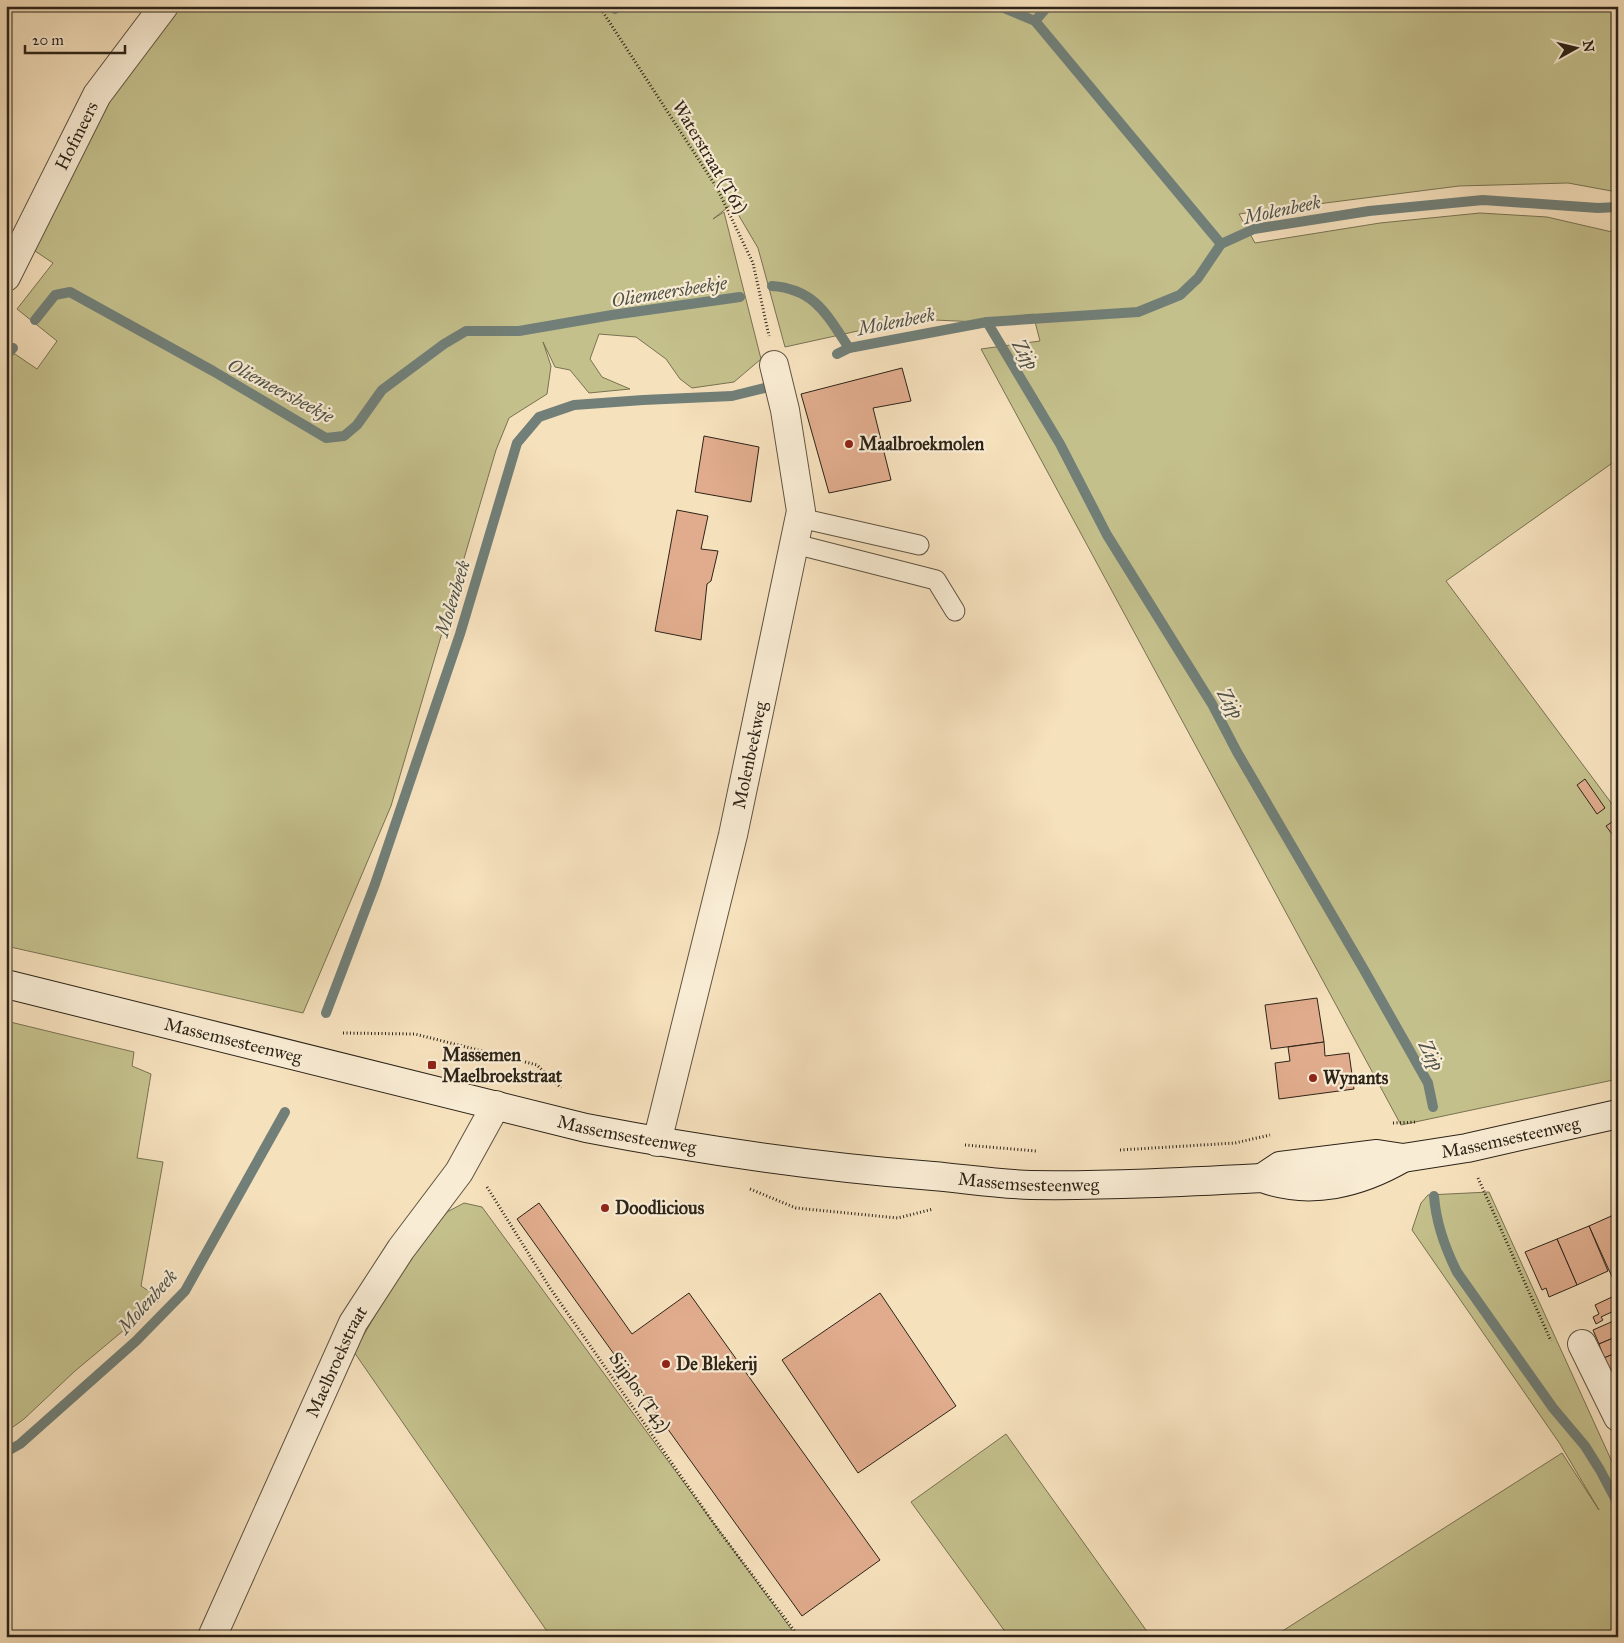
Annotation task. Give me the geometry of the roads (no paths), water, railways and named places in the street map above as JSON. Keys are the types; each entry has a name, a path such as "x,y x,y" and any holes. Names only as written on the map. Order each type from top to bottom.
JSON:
{"street":[{"name":"Hofmeers","path":"6,277 97,95 164,6"},
{"name":"Molenbeekweg","path":"657,1142 714,916 801,511 785,410 774,365"},
{"name":"Massemsesteenweg","path":"6,984 586,1128 657,1142 890,1172 1030,1184 1116,1184 1262,1178 1280,1166 1377,1154 1404,1158 1467,1148 1618,1114"},
{"name":"Maelbroekstraat","path":"212,1637 352,1323 401,1249 459,1172 496,1105"},
{"path":"1582,1344 1618,1417"}],"lane":[{"path":"797,531 919,545"},
{"path":"797,531 936,580 954,611"}],"waterway":[{"path":"615,9 618,6"},
{"path":"999,6 1035,21 1048,6"},
{"path":"1035,21 1221,244"},
{"name":"Molenbeek","path":"837,354 849,348 987,322 1138,312 1180,295 1198,278 1221,244 1254,229 1369,211 1483,200 1598,208 1618,207"},
{"name":"Oliemeersbeekje","path":"772,286 787,288 809,298 826,315 849,348"},
{"name":"Oliemeersbeekje","path":"35,320 55,295 70,292 213,371 326,438 344,436 357,425 382,390 444,344 466,331 519,331 612,315 740,297"},
{"name":"Zijp","path":"987,322 1060,444 1107,535 1212,704 1237,752 1363,968 1428,1083 1433,1107"},
{"name":"Oliemeersbeekje","path":"6,356 13,348"},
{"name":"Molenbeek","path":"326,1013 375,884 460,634 517,443 539,417 574,405 732,396 769,387"},
{"name":"Molenbeek","path":"6,1452 20,1444 136,1341 185,1291 285,1112"},
{"name":"Zijp","path":"1434,1196 1442,1235 1457,1272 1553,1408 1585,1446 1618,1504"}],"place":[{"name":"Maalbroekmolen","path":"849,444"},
{"name":"Massemen Maelbroekstraat","path":"432,1065"},
{"name":"Wynants","path":"1313,1078"},
{"name":"Doodlicious","path":"605,1208"},
{"name":"De Blekerij","path":"666,1364"}]}
